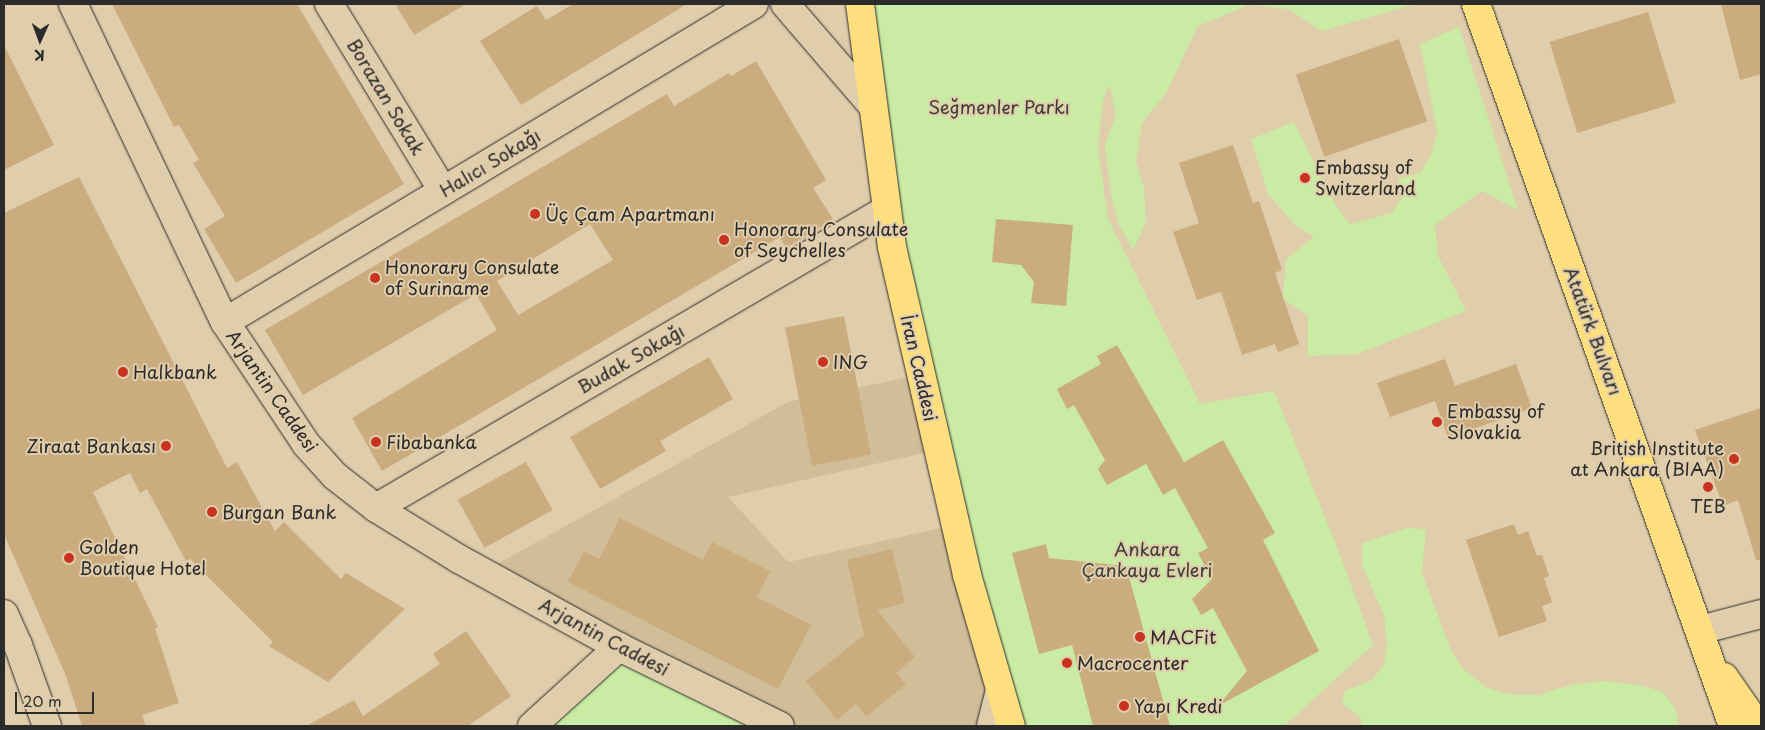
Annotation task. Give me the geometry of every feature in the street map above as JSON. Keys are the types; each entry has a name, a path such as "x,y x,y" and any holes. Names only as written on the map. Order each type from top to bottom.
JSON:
{"main road":[{"name":"İran Caddesi","path":"860,4 886,210 937,450 1010,726"},
{"name":"Atatürk Bulvarı","path":"1481,5 1733,726"},
{"name":"Atatürk Bulvarı","path":"1710,658 1758,726"}],"street":[{"name":"Arjantin Caddesi","path":"73,4 225,322 306,444 335,476 376,508 459,559 619,647 780,726"},
{"name":"Borazan Sokak","path":"329,4 443,191"},
{"name":"Halıcı Sokağı","path":"225,322 754,4"},
{"path":"785,4 872,105"},
{"name":"Budak Sokağı","path":"376,508 886,210"},
{"path":"4,614 18,645 47,726"},
{"path":"1700,630 1761,614"},
{"path":"532,726 619,647"},
{"path":"991,726 1000,691"}],"shaded area":[{"path":"920,375 937,450 728,497 788,562 955,525 1000,691 991,726 780,726 483,572 790,401"}],"green space":[{"name":"Ankara Çankaya Evleri","path":"874,4 1416,4 1322,31 1288,9 1249,5 1198,26 1166,93 1142,123 1136,162 1144,187 1146,223 1133,250 1119,225 1111,194 1105,144 1116,115 1109,84 1103,101 1098,147 1108,219 1200,404 1274,391 1337,547 1373,645 1284,726 1022,726 976,566 898,213"},
{"path":"1459,27 1518,210 1482,191 1435,225 1438,256 1466,311 1357,354 1308,356 1308,315 1283,299 1286,259 1314,237 1294,224 1268,194 1251,139 1294,122 1336,206 1350,224 1392,213 1401,199 1398,179 1420,173 1431,155 1437,131 1420,44"},
{"path":"1407,528 1426,529 1422,573 1451,650 1462,668 1486,687 1508,694 1538,695 1574,684 1605,681 1644,686 1663,692 1675,708 1679,726 1361,726 1361,718 1342,703 1345,691 1372,680 1384,665 1387,645 1384,615 1362,565 1362,543"},
{"path":"619,647 780,726 532,726"}],"building":[{"path":"112,4 297,4 404,184 236,283 204,229 225,216 193,163 199,160 179,125 174,127"},
{"path":"395,4 466,4 414,35"},
{"path":"573,4 687,4 521,105 480,41 537,6 546,20"},
{"path":"1721,4 1761,4 1761,74 1740,80"},
{"path":"1648,12 1676,103 1577,133 1550,42"},
{"path":"1399,39 1427,121 1324,157 1296,74"},
{"path":"4,45 54,145 4,170"},
{"path":"756,61 826,180 813,188 833,219 786,248 780,237 382,471 352,418 497,330 476,294 303,395 265,330 667,94 674,106 729,73 731,76","holes":["590,224 613,260 518,315 497,281"]},
{"path":"1233,145 1253,203 1259,201 1282,270 1275,273 1299,344 1278,352 1275,344 1242,355 1221,292 1197,300 1173,232 1199,223 1179,163"},
{"path":"79,177 227,468 237,462 275,531 284,522 341,579 346,573 405,609 328,682 269,646 273,642 190,559 186,561 147,489 140,493 130,473 93,492 158,627 155,628 179,703 142,715 146,726 82,726 66,676 4,534 4,213"},
{"path":"996,219 1073,225 1066,306 1031,303 1034,282 1021,265 992,262"},
{"path":"844,316 871,454 812,466 785,327"},
{"path":"1117,345 1184,462 1223,440 1275,533 1263,540 1319,651 1218,706 1247,671 1213,608 1201,615 1192,599 1212,579 1198,553 1208,548 1175,488 1163,495 1146,464 1107,485 1098,469 1105,460 1074,405 1067,409 1057,389 1101,364 1097,356"},
{"path":"709,357 733,399 660,441 666,451 600,489 570,437"},
{"path":"1445,359 1455,386 1516,364 1532,408 1448,438 1435,401 1390,417 1377,383"},
{"name":"British Institute at Ankara (BIAA)","path":"1761,408 1761,560 1756,560 1738,500 1723,506 1695,430"},
{"path":"526,462 553,510 484,548 458,500"},
{"path":"620,518 703,560 712,542 770,571 757,597 811,625 778,689 568,582 584,551 599,559"},
{"path":"1514,524 1518,535 1528,531 1537,556 1542,555 1549,576 1544,578 1552,602 1542,606 1547,621 1499,637 1466,540"},
{"path":"1046,544 1049,558 1126,566 1170,726 1093,726 1072,645 1039,654 1012,553"},
{"path":"892,549 905,603 877,610 915,657 896,673 906,684 866,717 856,704 837,720 806,681 864,635 847,560"},
{"path":"466,631 511,696 468,726 306,726 354,700 363,716 440,664 433,654"}],"place":[{"name":"Embassy of Switzerland","path":"1305,178"},
{"name":"Üç Çam Apartmanı","path":"535,214"},
{"name":"Honorary Consulate of Seychelles","path":"724,240"},
{"name":"Honorary Consulate of Suriname","path":"375,278"},
{"name":"ING","path":"823,362"},
{"name":"Halkbank","path":"123,372"},
{"name":"Embassy of Slovakia","path":"1437,422"},
{"name":"Fibabanka","path":"376,442"},
{"name":"Ziraat Bankası","path":"166,446"},
{"name":"British Institute at Ankara (BIAA)","path":"1734,459"},
{"name":"TEB","path":"1708,487"},
{"name":"Burgan Bank","path":"212,512"},
{"name":"Golden Boutique Hotel","path":"69,558"},
{"name":"MACFit","path":"1140,637"},
{"name":"Macrocenter","path":"1067,663"},
{"name":"Yapı Kredi","path":"1124,706"}],"park label":[{"name":"Seğmenler Parkı","path":"999,107"}]}
